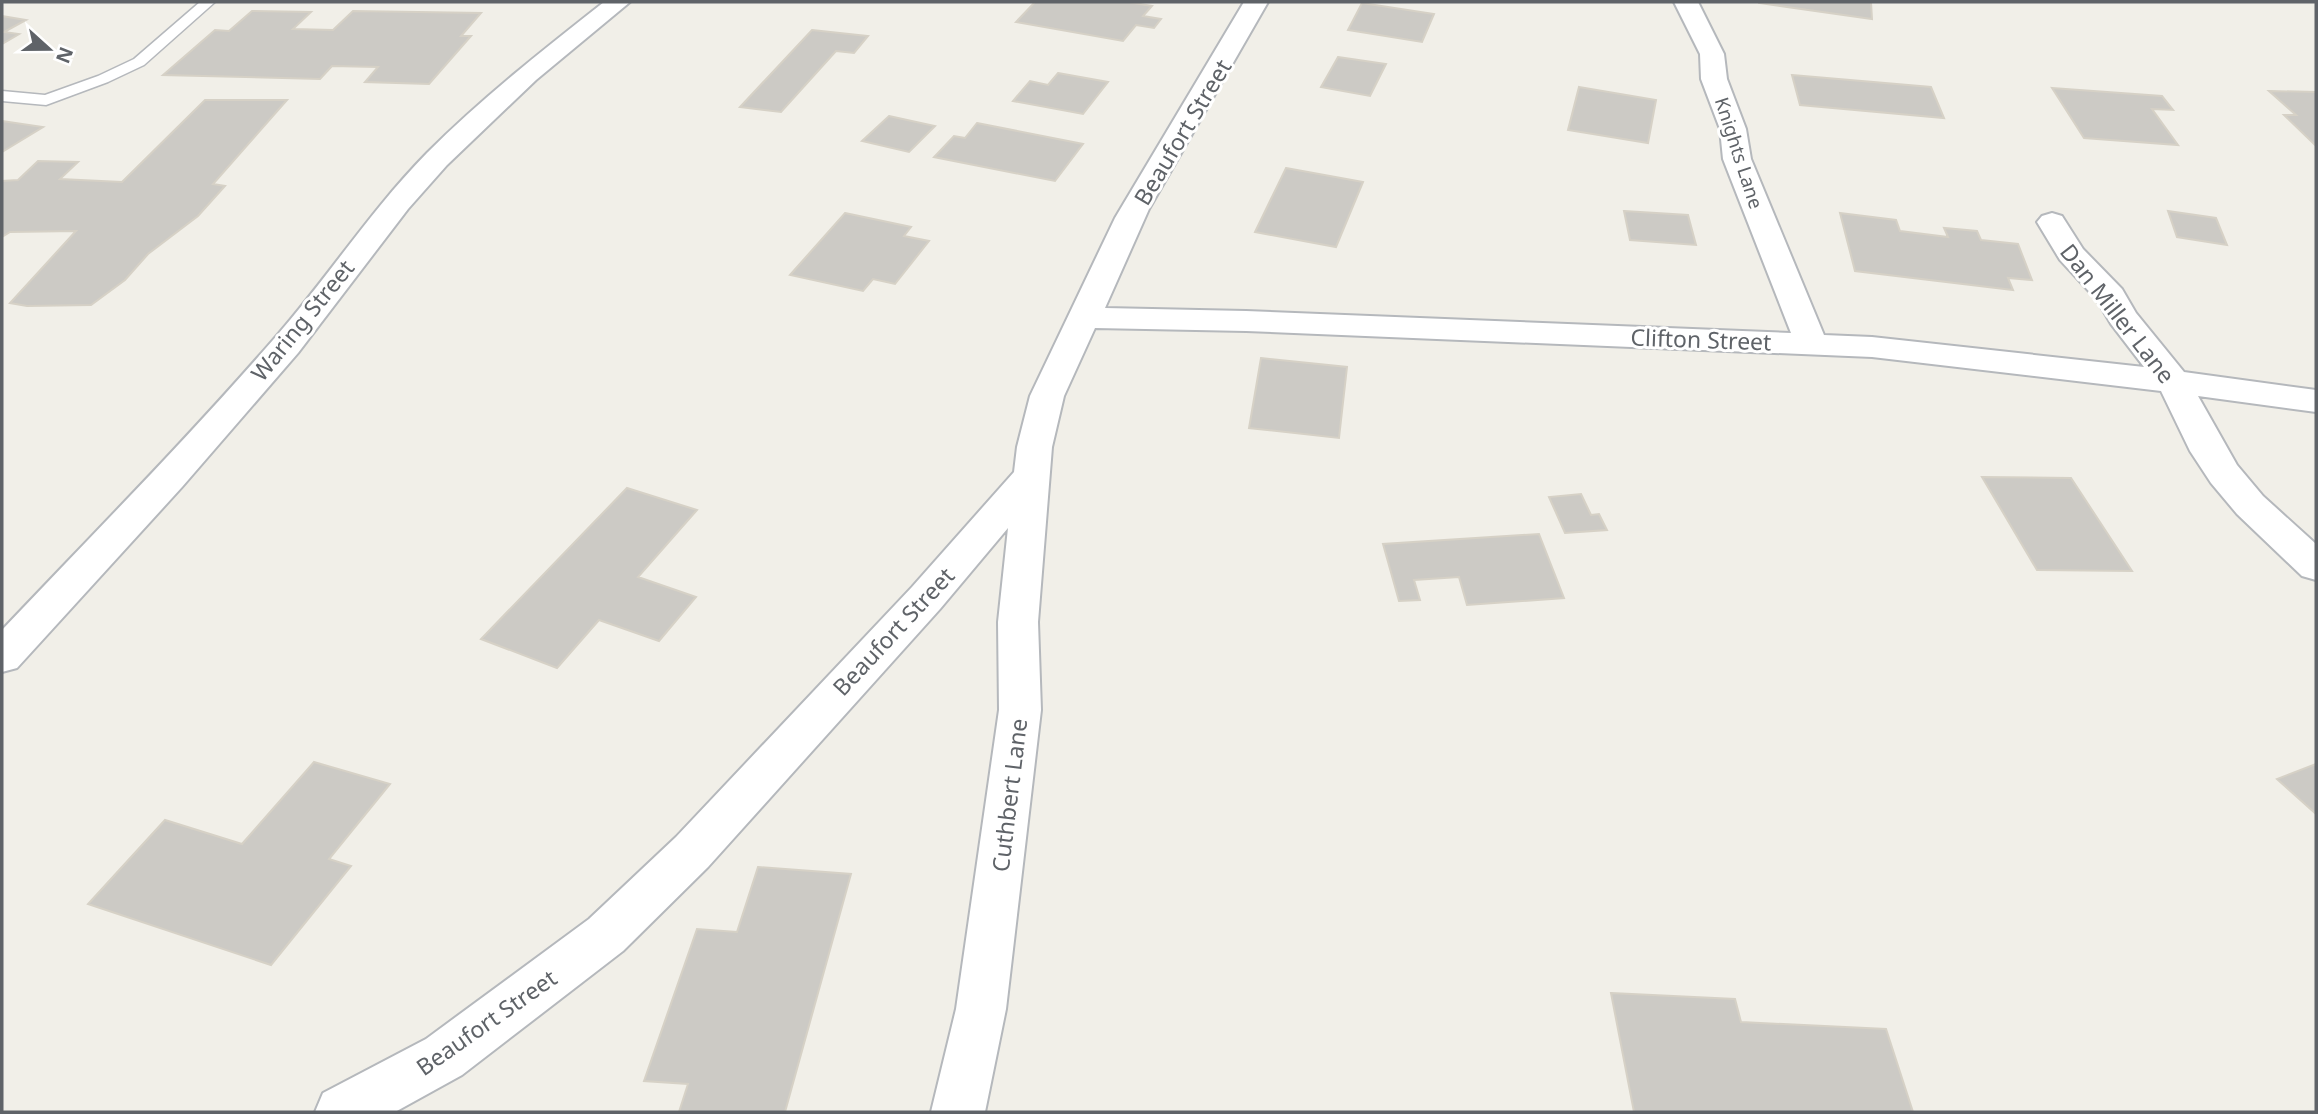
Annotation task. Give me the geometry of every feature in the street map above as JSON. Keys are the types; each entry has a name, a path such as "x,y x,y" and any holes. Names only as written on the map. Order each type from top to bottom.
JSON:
{"street":[{"name":"Waring Street","path":"2,656 169,478 286,346 390,213 437,159 527,75 618,2"},
{"name":"Beaufort Street","path":"342,1112 444,1057 606,935 692,852 926,598 1032,475 1033,450 1052,379 1106,276 1138,201 1206,96 1256,2"},
{"name":"Knights Lane","path":"1686,2 1695,25 1713,54 1714,79 1733,129 1737,159 1811,343"},
{"name":"Dan Miller Lane","path":"2052,222 2071,254 2111,296 2122,317 2173,381 2208,451 2224,474 2250,505 2316,566"},
{"name":"Clifton Street","path":"1083,318 1246,321 1811,343 2173,381 2316,401"},
{"name":"Cuthbert Lane","path":"958,1112 981,1009 1020,710 1018,622 1032,475"}],"lane":[{"path":"2,96 46,100 103,79 139,62 208,2"}],"building":[{"path":"1035,2 1128,2 1152,6 1143,16 1161,19 1154,28 1136,25 1123,41 1016,22"},
{"path":"1759,2 1871,2 1872,19 1759,3"},
{"path":"1362,3 1434,14 1422,42 1348,30"},
{"path":"252,11 311,12 293,29 333,30 353,11 481,13 461,36 471,36 429,84 365,82 378,67 332,66 320,79 163,75 215,30 229,31"},
{"path":"2,16 26,20 4,32 19,34 2,44"},
{"path":"812,30 868,36 854,53 836,51 781,112 740,107"},
{"path":"1338,57 1386,64 1370,96 1321,87"},
{"path":"1058,73 1108,82 1083,114 1013,101 1030,81 1048,85"},
{"path":"1792,75 1931,87 1944,118 1800,105"},
{"path":"1579,87 1656,100 1648,143 1568,130"},
{"path":"2052,88 2162,96 2173,110 2152,109 2178,145 2084,138"},
{"path":"2269,91 2316,92 2316,146 2284,115 2296,115"},
{"path":"205,100 287,100 213,184 225,186 198,216 148,254 125,280 91,305 27,306 10,303 76,231 10,232 2,237 2,181 18,180 38,161 78,162 60,179 122,182"},
{"path":"889,116 935,126 909,152 862,141"},
{"path":"2,121 43,127 2,152"},
{"path":"977,123 1083,144 1055,181 934,157 954,136 965,138"},
{"path":"1286,168 1363,182 1336,247 1255,232"},
{"path":"1624,211 1688,215 1696,245 1630,240"},
{"path":"2168,211 2216,218 2227,245 2177,237"},
{"path":"845,213 911,227 904,236 929,241 895,284 873,279 863,291 790,275"},
{"path":"1840,213 1896,220 1900,231 1948,237 1944,228 1977,231 1981,240 2018,244 2032,280 2008,278 2013,290 1855,271"},
{"path":"1261,358 1347,367 1339,438 1249,428"},
{"path":"1982,477 2071,478 2132,571 2037,570"},
{"path":"627,488 697,510 638,577 696,597 659,641 599,620 557,668 481,639"},
{"path":"1581,494 1591,515 1599,514 1607,530 1565,533 1549,497"},
{"path":"1539,534 1564,598 1467,605 1459,577 1414,580 1420,600 1399,601 1383,544"},
{"path":"314,762 390,784 329,859 351,866 271,965 88,904 165,820 242,844"},
{"path":"2316,764 2316,814 2277,779"},
{"path":"758,867 851,874 785,1112 679,1112 688,1084 644,1081 697,929 737,932"},
{"path":"1611,993 1735,999 1741,1022 1886,1029 1913,1112 1634,1112"}]}
